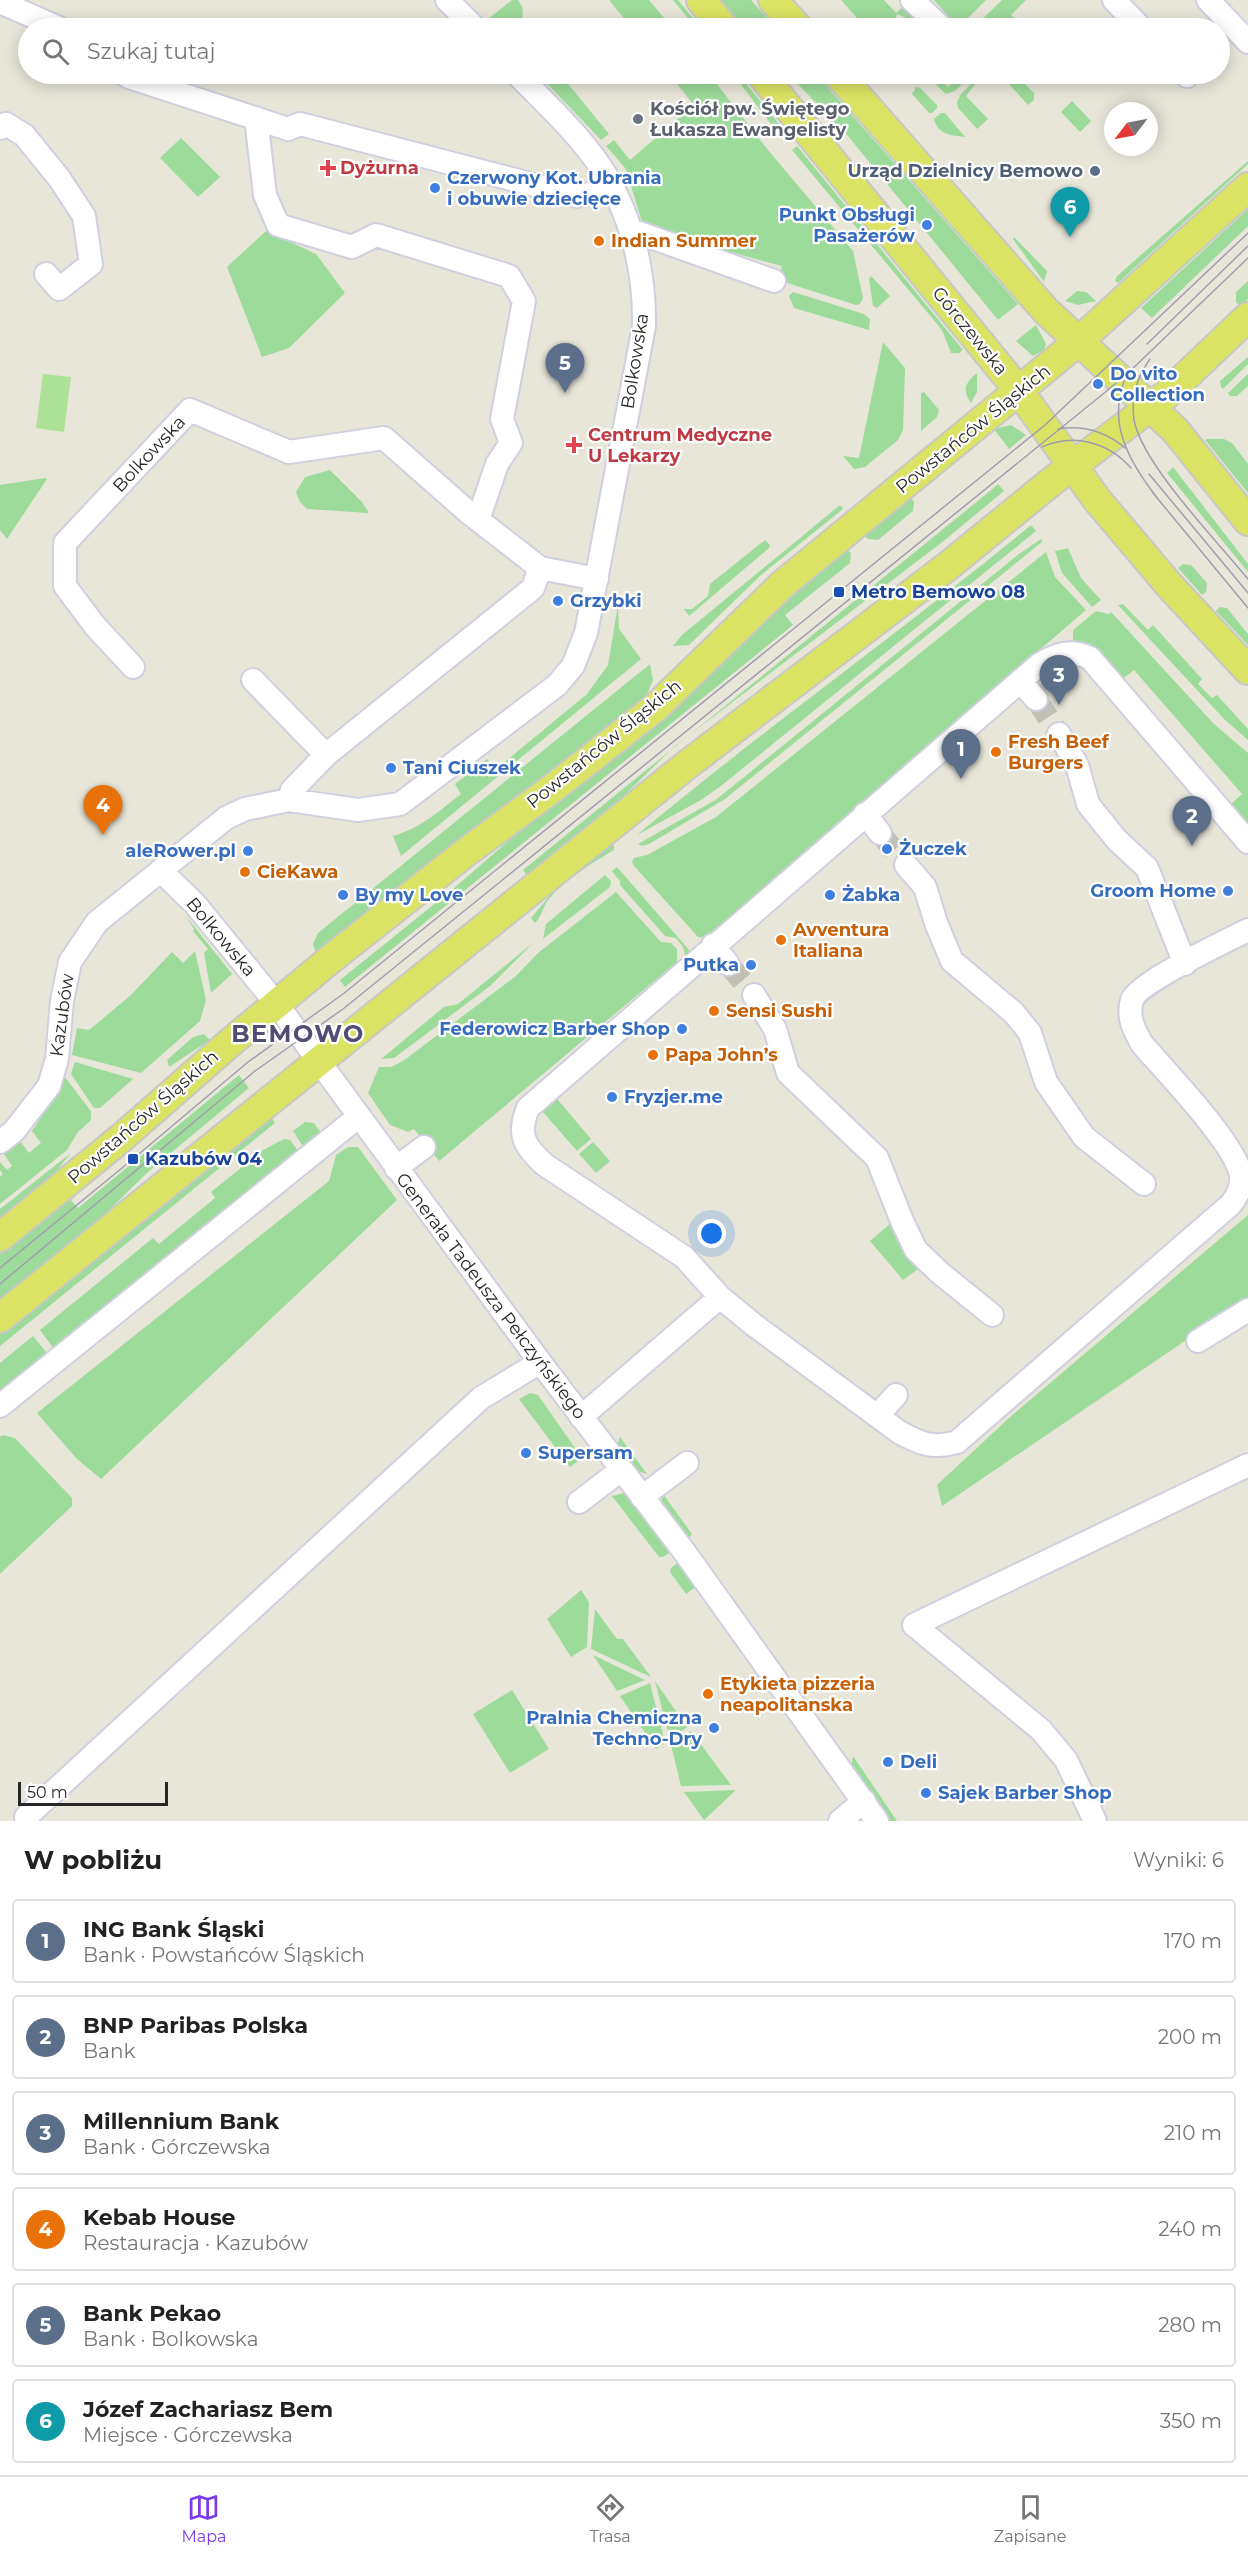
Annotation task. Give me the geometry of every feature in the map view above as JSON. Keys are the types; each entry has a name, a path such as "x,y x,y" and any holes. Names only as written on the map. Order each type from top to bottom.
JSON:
{"main road":[{"path":"701,0 716,18"},
{"path":"773,0 789,18"},
{"name":"Górczewska","path":"769,84 1019,391 1138,549 1248,670"},
{"path":"847,84 1036,300 1151,406 1198,456 1248,521"},
{"name":"Powstańców Śląskich","path":"0,1237 120,1139 276,1004 465,853 553,788 656,707 783,584 1079,341 1248,187"},
{"path":"0,1318 663,784 948,566 1073,465 1151,406 1194,371 1248,317"}],"street":[{"path":"447,0 465,18"},
{"path":"912,0 931,18"},
{"path":"1114,0 1131,18"},
{"path":"1208,0 1225,18"},
{"path":"0,2 36,18"},
{"path":"1230,23 1248,42"},
{"path":"151,84 288,129 300,124 578,196 614,190"},
{"name":"Bolkowska","path":"318,1062 276,1004 201,911 173,880 162,872 226,818 245,809 289,800 358,810 400,804 557,684 573,666 586,633 597,579 644,326 645,297 631,230 614,190 599,165 577,137 527,84"},
{"path":"256,118 265,195 278,225 352,247 376,235 423,249 509,276 524,301 502,419 511,443 497,464 478,520"},
{"path":"0,128 6,124 24,135 59,178 84,216 91,264 59,289 46,274"},
{"path":"631,230 774,281"},
{"name":"Bolkowska","path":"134,667 95,626 65,586 65,543 190,410 289,452 384,438 478,520 540,568 597,579"},
{"path":"289,800 292,790 326,755 533,588 540,568"},
{"path":"1248,842 1090,658 1079,653 1056,654 1040,664 865,814 528,1108 521,1125 524,1139 531,1153 544,1165 684,1257 720,1297 877,1416 919,1443 941,1447 957,1442 1230,1205 1239,1194 1241,1178 1237,1160 1200,1123 1132,1027 1133,998 1142,987 1248,930"},
{"path":"253,680 326,755"},
{"path":"1020,681 1036,699"},
{"path":"1059,734 1077,765 1088,804 1116,839 1147,868 1185,964"},
{"path":"865,814 880,833"},
{"path":"906,865 926,887 936,923 952,961 1014,1013 1030,1033 1046,1082 1084,1137 1144,1184"},
{"name":"Kazubów","path":"0,1142 14,1131 49,1086 57,1059 62,1001 70,962 97,922 162,872"},
{"path":"713,945 728,964"},
{"path":"754,995 775,1029 788,1073 877,1158 916,1250 940,1274 992,1315"},
{"name":"Generała Tadeusza Pełczyńskiego","path":"318,1062 782,1686 877,1821"},
{"path":"0,1406 358,1117"},
{"path":"396,1168 424,1147"},
{"path":"581,1417 720,1297"},
{"path":"1198,1341 1248,1310"},
{"path":"26,1817 481,1398 540,1362"},
{"path":"877,1416 896,1395"},
{"path":"642,1497 687,1463"},
{"path":"1095,1821 1066,1760 1041,1730 914,1625 1248,1465"},
{"path":"579,1502 621,1470"},
{"path":"840,1821 864,1801"}],"green space":[{"path":"512,0 518,0 522,7 522,18 490,18"},
{"path":"609,0 649,0 664,18 624,18"},
{"path":"673,0 678,0 693,18 688,18"},
{"path":"721,0 751,0 767,18 736,18"},
{"path":"841,0 884,0 896,13 907,3 911,11 911,18 897,14 896,18 857,18"},
{"path":"934,0 986,0 968,18 950,18"},
{"path":"1002,0 1026,0 1011,15 1014,18 983,18"},
{"path":"548,84 568,84 609,134 601,140"},
{"path":"677,84 717,84 768,150 853,251 863,298 860,304 856,305 778,280 782,266 644,229 626,169 606,146 614,140 630,160 694,105"},
{"path":"741,84 746,84 789,136 783,140"},
{"path":"798,84 825,84 1018,304 998,320 848,136"},
{"path":"935,84 945,84 948,87 951,84 962,84 955,91 946,94"},
{"path":"972,84 975,84 966,96 988,119 977,129 958,108 957,102 961,94"},
{"path":"1009,84 1025,84 1034,93 1034,100 1028,105"},
{"path":"916,87 920,88 937,105 932,113 929,113 912,94"},
{"path":"1072,101 1091,121 1080,132 1061,112"},
{"path":"941,113 945,113 965,137 946,133 939,128 934,119"},
{"path":"181,138 220,177 198,197 160,158"},
{"path":"797,146 963,350 959,353 951,353 942,330 792,150"},
{"path":"1248,161 1248,164 1118,283 1115,281 1117,276"},
{"path":"1248,209 1248,226 1152,318 1141,308"},
{"path":"266,231 316,254 345,293 289,348 262,357 227,267"},
{"path":"1014,237 1047,271 1044,282 1013,239"},
{"path":"871,276 890,296 877,308 873,306 869,279"},
{"path":"1248,281 1248,299 1241,307 1236,302 1236,292"},
{"path":"1077,291 1086,292 1096,301 1078,305 1065,301"},
{"path":"793,292 864,314 870,319 869,330 794,308 789,296"},
{"path":"1036,325 1046,344 1044,350 1033,356 1016,341"},
{"path":"883,342 905,368 903,430 898,440 865,467 854,469 843,456 859,458"},
{"path":"1248,357 1248,364 1223,389 1220,381"},
{"path":"977,373 977,392 971,403 966,394 966,387"},
{"path":"43,374 71,377 64,432 36,428"},
{"path":"1248,374 1248,386 1237,396 1230,396 1228,393"},
{"path":"924,392 939,410 937,417 921,431 921,393"},
{"path":"1011,425 1026,435 1009,449 994,429"},
{"path":"1224,439 1232,443 1248,464 1248,493 1205,440"},
{"path":"1173,467 1248,564 1248,572 1167,473"},
{"path":"330,470 362,502 369,513 307,509 300,502 296,492 305,477"},
{"path":"47,479 7,539 0,530 0,485"},
{"path":"998,484 1004,491 945,540 688,736"},
{"path":"910,496 914,502 913,511 878,540 868,539 863,534"},
{"path":"840,505 843,509 761,575 689,645 673,646 682,635"},
{"path":"1031,525 1036,531 721,786 701,800 637,835 734,756"},
{"path":"1041,539 1042,542 725,799 649,844 642,846 638,844 717,799 1019,554"},
{"path":"765,540 770,545 769,548 689,616 684,609 692,609 708,596 710,584"},
{"path":"846,548 851,553 850,563 785,615 793,625 345,987 340,980 453,889"},
{"path":"1068,548 1081,578 1101,600 1092,607 1062,573 1055,551"},
{"path":"1046,552 1055,577 1086,610 705,938 698,937 634,866 632,862 634,858 647,855 716,817"},
{"path":"1183,564 1191,565 1207,583 1206,592 1202,595 1178,568"},
{"path":"1123,604 1148,630 1153,625 1202,679 1198,684 1212,698 1217,695 1248,729 1248,740 1224,719 1118,605"},
{"path":"618,605 619,629 641,659 401,856 393,836 421,824 437,813 461,794 455,784 487,759 495,770 587,694 608,665"},
{"path":"1220,607 1227,608 1248,634 1248,645 1216,611"},
{"path":"1096,611 1109,614 1111,612 1214,724 1248,753 1248,828 1229,806 1242,794 1134,670 1120,681 1073,645 1073,630"},
{"path":"650,664 653,680 646,697 586,746 416,873 316,954 313,944 318,933"},
{"path":"671,750 606,813 528,877 523,870"},
{"path":"614,841 614,850 579,872 555,892 535,923 531,918 557,887"},
{"path":"617,867 690,951 685,956 683,947 676,938 665,936 620,885 620,881 612,871"},
{"path":"605,875 611,881 610,887 543,939 546,924"},
{"path":"616,892 661,942 671,943 677,949 677,962 439,1161 414,1129 408,1132 390,1125 368,1093 379,1067 391,1067 403,1061 516,976 538,953"},
{"path":"185,915 232,974 211,993 204,953 208,949 193,931"},
{"path":"533,943 490,986 394,1058 381,1059 444,1007 458,1004"},
{"path":"195,951 206,1000 200,1021 141,1073 72,1055 77,1028 89,1030 131,995 172,952 183,963"},
{"path":"204,1034 210,1040 169,1067 167,1060 193,1037"},
{"path":"75,1062 133,1079 100,1108 94,1108 71,1074"},
{"path":"239,1075 249,1088 148,1172 90,1229 0,1301 0,1254 69,1198 78,1208"},
{"path":"64,1076 91,1111 91,1120 78,1132 67,1150 0,1204 0,1177 3,1174 0,1170 0,1162 7,1170 12,1166 4,1154 20,1141 29,1153 41,1143 32,1131 53,1100"},
{"path":"553,1100 558,1100 591,1139 577,1151 542,1111"},
{"path":"270,1116 275,1123 0,1346 0,1334"},
{"path":"305,1122 314,1123 322,1134 304,1148 293,1131"},
{"path":"284,1139 290,1140 299,1152 54,1349 40,1330 153,1238 159,1244 215,1198 211,1192 263,1150"},
{"path":"593,1142 610,1161 596,1173 579,1154"},
{"path":"348,1147 358,1147 397,1200 101,1479 77,1459 37,1413 329,1181 336,1155"},
{"path":"71,1153 52,1176 0,1219 0,1209"},
{"path":"1248,1215 1248,1298 942,1506 937,1485 1010,1417"},
{"path":"892,1222 922,1266 903,1280 870,1241"},
{"path":"33,1336 47,1353 0,1390 0,1363"},
{"path":"530,1393 538,1395 582,1458 570,1467 519,1399"},
{"path":"3,1435 15,1438 72,1498 72,1506 0,1574 0,1437"},
{"path":"620,1437 647,1474 637,1471 617,1445"},
{"path":"624,1493 629,1496 672,1551 659,1557 612,1496"},
{"path":"663,1494 692,1534 688,1540 666,1512 662,1500"},
{"path":"680,1561 697,1586 686,1594 670,1572 671,1568"},
{"path":"581,1590 589,1602 587,1647 571,1657 547,1619"},
{"path":"595,1609 617,1639 623,1639 651,1677 591,1649"},
{"path":"593,1655 645,1680 617,1691"},
{"path":"655,1681 687,1727 670,1740"},
{"path":"650,1683 665,1743 656,1749 620,1696"},
{"path":"512,1690 549,1749 510,1773 473,1714"},
{"path":"691,1731 731,1785 681,1786 671,1745"},
{"path":"853,1756 897,1821 888,1821 851,1767"},
{"path":"734,1790 704,1820 684,1792"}],"tunnel":[{"path":"1036,699 1059,734"},
{"path":"880,833 906,865"},
{"path":"728,964 754,995"}],"tram line":[{"path":"0,1268 248,1062 343,994 1045,425 1248,233"},
{"path":"1147,344 1248,246"},
{"path":"0,1284 255,1071 343,1009 1103,394 1248,258"},
{"path":"1150,359 1138,380 1134,396 1134,420 1140,438 1166,480 1248,579"},
{"path":"1127,374 1118,408 1119,424 1130,456 1158,499"},
{"path":"1058,429 1076,428 1094,431 1118,442 1125,448"},
{"path":"1042,447 1066,441 1090,442 1112,452 1131,468"},
{"path":"1149,474 1248,593"},
{"path":"1153,493 1248,608"}],"place":[{"name":"Kościół pw. Świętego Łukasza Ewangelisty","path":"638,119"},
{"name":"Dyżurna","path":"328,168"},
{"name":"Urząd Dzielnicy Bemowo","path":"1095,171"},
{"name":"Czerwony Kot. Ubrania i obuwie dziecięce","path":"435,188"},
{"name":"Punkt Obsługi Pasażerów","path":"927,225"},
{"name":"Józef Zachariasz Bem","path":"1070,237"},
{"name":"Indian Summer","path":"599,241"},
{"name":"Do vito Collection","path":"1098,384"},
{"name":"Bank Pekao","path":"565,393"},
{"name":"Centrum Medyczne U Lekarzy","path":"574,445"},
{"name":"Metro Bemowo 08","path":"839,592"},
{"name":"Grzybki","path":"558,601"},
{"name":"Millennium Bank","path":"1059,705"},
{"name":"Fresh Beef Burgers","path":"996,752"},
{"name":"Tani Ciuszek","path":"391,768"},
{"name":"ING Bank Śląski","path":"961,779"},
{"name":"Kebab House","path":"103,835"},
{"name":"BNP Paribas Polska","path":"1192,846"},
{"name":"Żuczek","path":"887,849"},
{"name":"aleRower.pl","path":"248,851"},
{"name":"CieKawa","path":"245,872"},
{"name":"Groom Home","path":"1228,891"},
{"name":"By my Love","path":"343,895"},
{"name":"Żabka","path":"830,895"},
{"name":"Avventura Italiana","path":"781,940"},
{"name":"Putka","path":"751,965"},
{"name":"Sensi Sushi","path":"714,1011"},
{"name":"Federowicz Barber Shop","path":"682,1029"},
{"name":"Papa John’s","path":"653,1055"},
{"name":"Fryzjer.me","path":"612,1097"},
{"name":"Kazubów 04","path":"133,1159"},
{"name":"Supersam","path":"526,1453"},
{"name":"Etykieta pizzeria neapolitanska","path":"708,1694"},
{"name":"Pralnia Chemiczna Techno-Dry","path":"714,1728"},
{"name":"Deli","path":"888,1762"},
{"name":"Sajek Barber Shop","path":"926,1793"}],"district":[{"name":"BEMOWO","path":"298,1033"}]}
